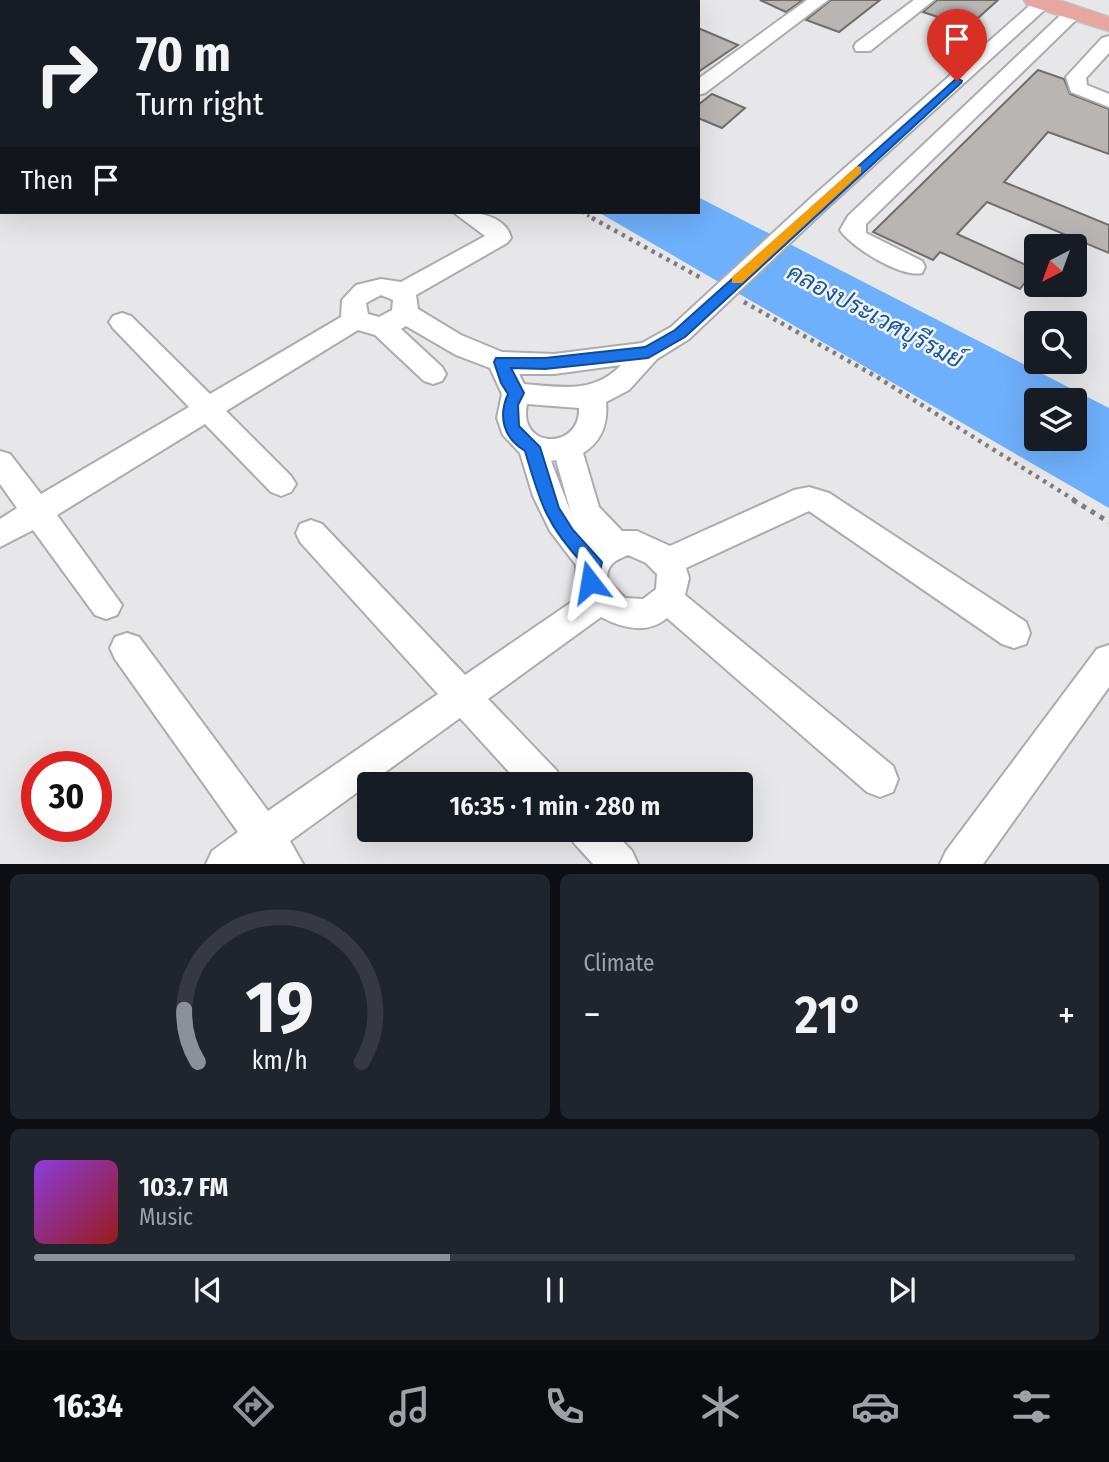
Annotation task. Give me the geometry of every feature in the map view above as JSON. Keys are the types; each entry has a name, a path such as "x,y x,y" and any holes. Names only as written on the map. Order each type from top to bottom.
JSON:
{"main road":[{"path":"1039,1 1083,6 1109,5"},
{"path":"1083,6 1109,39"}],"street":[{"path":"700,88 819,0"},
{"path":"863,47 925,0"},
{"path":"501,362 516,393 564,398 592,397 620,383 648,352 680,334 1039,1"},
{"path":"913,267 858,238 852,230 856,221 1083,6"},
{"path":"1109,39 1077,72 1076,77 1078,88 1109,101"},
{"path":"0,534 209,409 369,322 395,321 403,303 499,238 499,234 467,214"},
{"path":"433,374 352,305 365,291 381,287 436,333 501,362 545,364 648,352"},
{"path":"122,322 281,484"},
{"path":"516,393 511,405 512,427 520,441 546,450 567,448 585,438 593,429 596,410 592,397"},
{"path":"532,447 551,510 567,535 604,553 639,543 660,553 667,562 673,581 667,599 659,607 635,614 610,608 600,600 590,582 604,553 586,513 567,448"},
{"path":"0,462 107,605"},
{"path":"667,562 793,502 809,499 819,502 1014,633"},
{"path":"311,533 533,772"},
{"path":"667,599 880,779"},
{"path":"225,863 600,600"},
{"path":"127,648 284,863"},
{"path":"960,863 1109,660"},
{"path":"599,842 619,863"}],"path":[{"path":"586,214 713,285"},
{"path":"737,298 877,377 1109,522"}],"water":[{"name":"คลองประเวศบุรีรมย์","path":"700,198 1024,364 1024,374 1043,374 1070,388 1024,388 1024,451 1087,451 1087,397 1109,408 1109,508 601,214 700,214"}],"building":[{"path":"760,0 803,0 786,12"},
{"path":"831,0 880,0 839,32 806,20"},
{"path":"937,0 998,0 968,27 923,12"},
{"path":"700,29 738,45 700,71"},
{"path":"1038,70 1064,79 1070,94 1109,109 1109,154 1048,132 1004,182 1109,225 1109,253 1087,244 1087,234 1064,234 987,202 957,234 1024,264 1024,284 1020,289 940,252 933,260 873,232"},
{"path":"712,94 745,108 722,128 700,119 700,103"}],"slow traffic":[{"path":"737,280 857,170"}],"route":[{"path":"590,582 593,562 567,535 551,510 532,447 515,435 509,415 516,393 501,362 545,364 648,352 680,334 821,201 957,81"}]}
